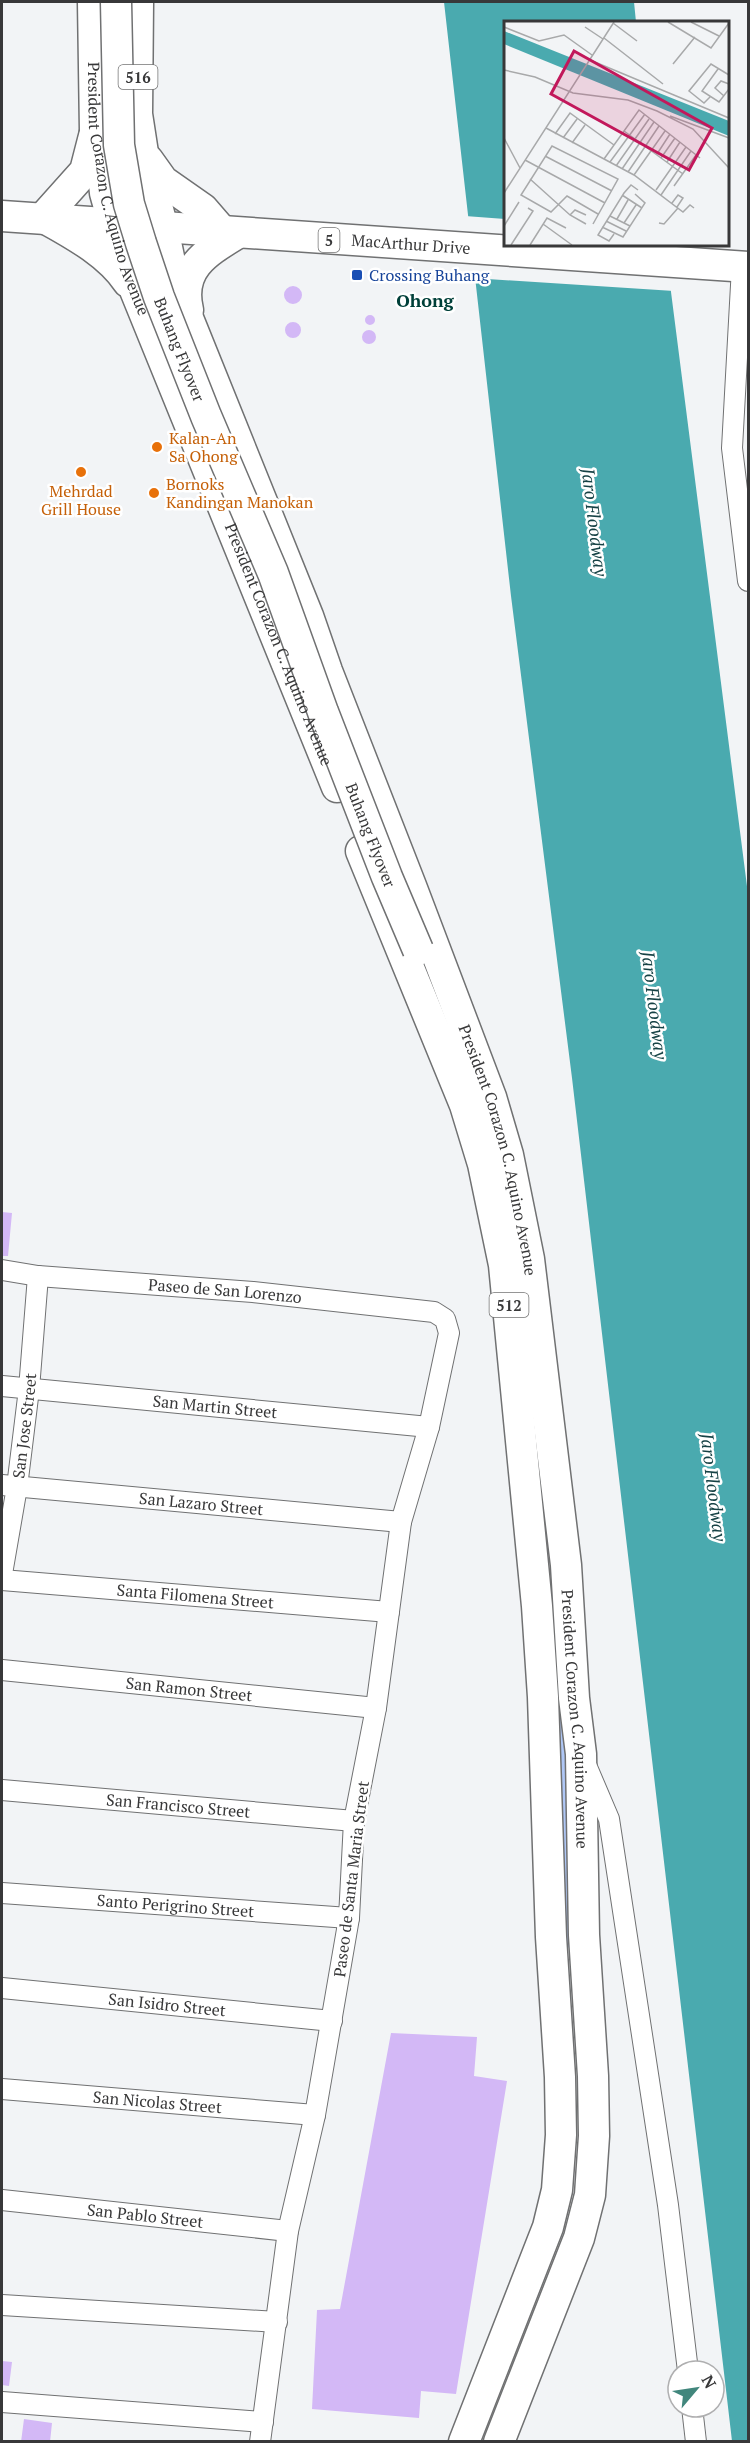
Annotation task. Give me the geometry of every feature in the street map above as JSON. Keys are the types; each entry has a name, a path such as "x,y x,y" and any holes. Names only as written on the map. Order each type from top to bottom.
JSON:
{"main road":[{"name":"President Corazon C. Aquino Avenue","path":"93,2 95,132 101,156 105,193 136,294 438,1000 490,1097 508,1155 529,1259 566,1564 574,1698 581,1754 584,1935 594,2136 590,2195 579,2238 501,2435"},
{"name":"Buhang Flyover","path":"116,2 119,145 129,204 141,243 159,297 273,573 357,800 418,950"},
{"name":"President Corazon C. Aquino Avenue","path":"138,2 137,114 143,153 163,228 175,286 308,616 327,671 411,885 465,1105 483,1164 504,1265 537,1606 543,1697 551,1937 561,2135 557,2190 548,2227 469,2428"},
{"path":"95,132 85,171 43,218 104,256 120,271 136,294"},
{"path":"143,153 162,182 203,208 230,232 204,254 191,273 184,294 191,324"},
{"name":"MacArthur Drive","path":"2,216 740,266"},
{"name":"President Corazon C. Aquino Avenue","path":"418,950 438,1000"},
{"path":"543,1697 548,1686 561,1682 569,1687 574,1698"},
{"path":"551,1937 557,1950 568,1953 580,1947 584,1935"},
{"path":"556,2026 561,2016 574,2011 586,2017 590,2027"},
{"path":"469,2428 475,2429 484,2437 501,2435"}],"street":[{"path":"740,266 732,448 748,581"},
{"name":"Paseo de San Lorenzo","path":"2,1270 38,1276 253,1293 434,1312 445,1319"},
{"name":"San Jose Street","path":"2,1574 9,1486 29,1389 38,1276"},
{"name":"Paseo de Santa Maria Street","path":"260,2442 288,2231 315,2115 349,1918 354,1821 376,1708 401,1522 429,1427 449,1333 445,1319"},
{"name":"San Martin Street","path":"2,1386 429,1427"},
{"name":"San Lazaro Street","path":"9,1486 401,1522"},
{"name":"Santa Filomena Street","path":"2,1580 389,1612"},
{"name":"San Ramon Street","path":"2,1670 376,1708"},
{"path":"581,1754 609,1819 668,2205 687,2359"},
{"name":"San Francisco Street","path":"2,1790 354,1821"},
{"name":"Santo Perigrino Street","path":"2,1893 349,1918"},
{"name":"San Isidro Street","path":"2,1988 332,2021"},
{"name":"San Nicolas Street","path":"2,2089 315,2115"},
{"name":"San Pablo Street","path":"2,2200 288,2231"},
{"path":"2,2305 277,2322"},
{"path":"2,2402 263,2422"},
{"path":"693,2419 696,2442"}],"shaded area":[{"path":"554,1688 565,1689 571,1947 566,1948"}],"water":[{"name":"Jaro Floodway","path":"444,2 634,2 636,21 504,21 504,246 665,246 748,894 748,2441 732,2441 726,2390 726,2359 722,2359 572,1078 511,596"}],"pier":[{"path":"465,216 504,219 504,246 668,246 674,291 472,278"}],"building":[{"path":"293,286 299,289 302,295 299,301 293,304 287,301 284,295 287,289"},
{"path":"370,315 374,316 374,324 370,325 366,324 365,320 366,316"},
{"path":"293,322 301,330 293,338 285,330"},
{"path":"366,330 372,330 376,337 372,344 366,344 362,340 362,334"},
{"path":"2,1212 12,1213 8,1256 2,1256"},
{"path":"391,2033 477,2037 474,2076 507,2081 456,2394 421,2391 419,2418 312,2409 317,2310 340,2309"},
{"path":"2,2361 12,2362 9,2386 2,2385"},
{"path":"24,2419 52,2423 50,2442 21,2442"}],"place":[{"name":"Crossing Buhang","path":"357,275"},
{"name":"Kalan-An Sa Ohong","path":"157,447"},
{"name":"Mehrdad Grill House","path":"81,472"},
{"name":"Bornoks Kandingan Manokan","path":"154,493"}],"district":[{"name":"Ohong","path":"425,300"}]}
